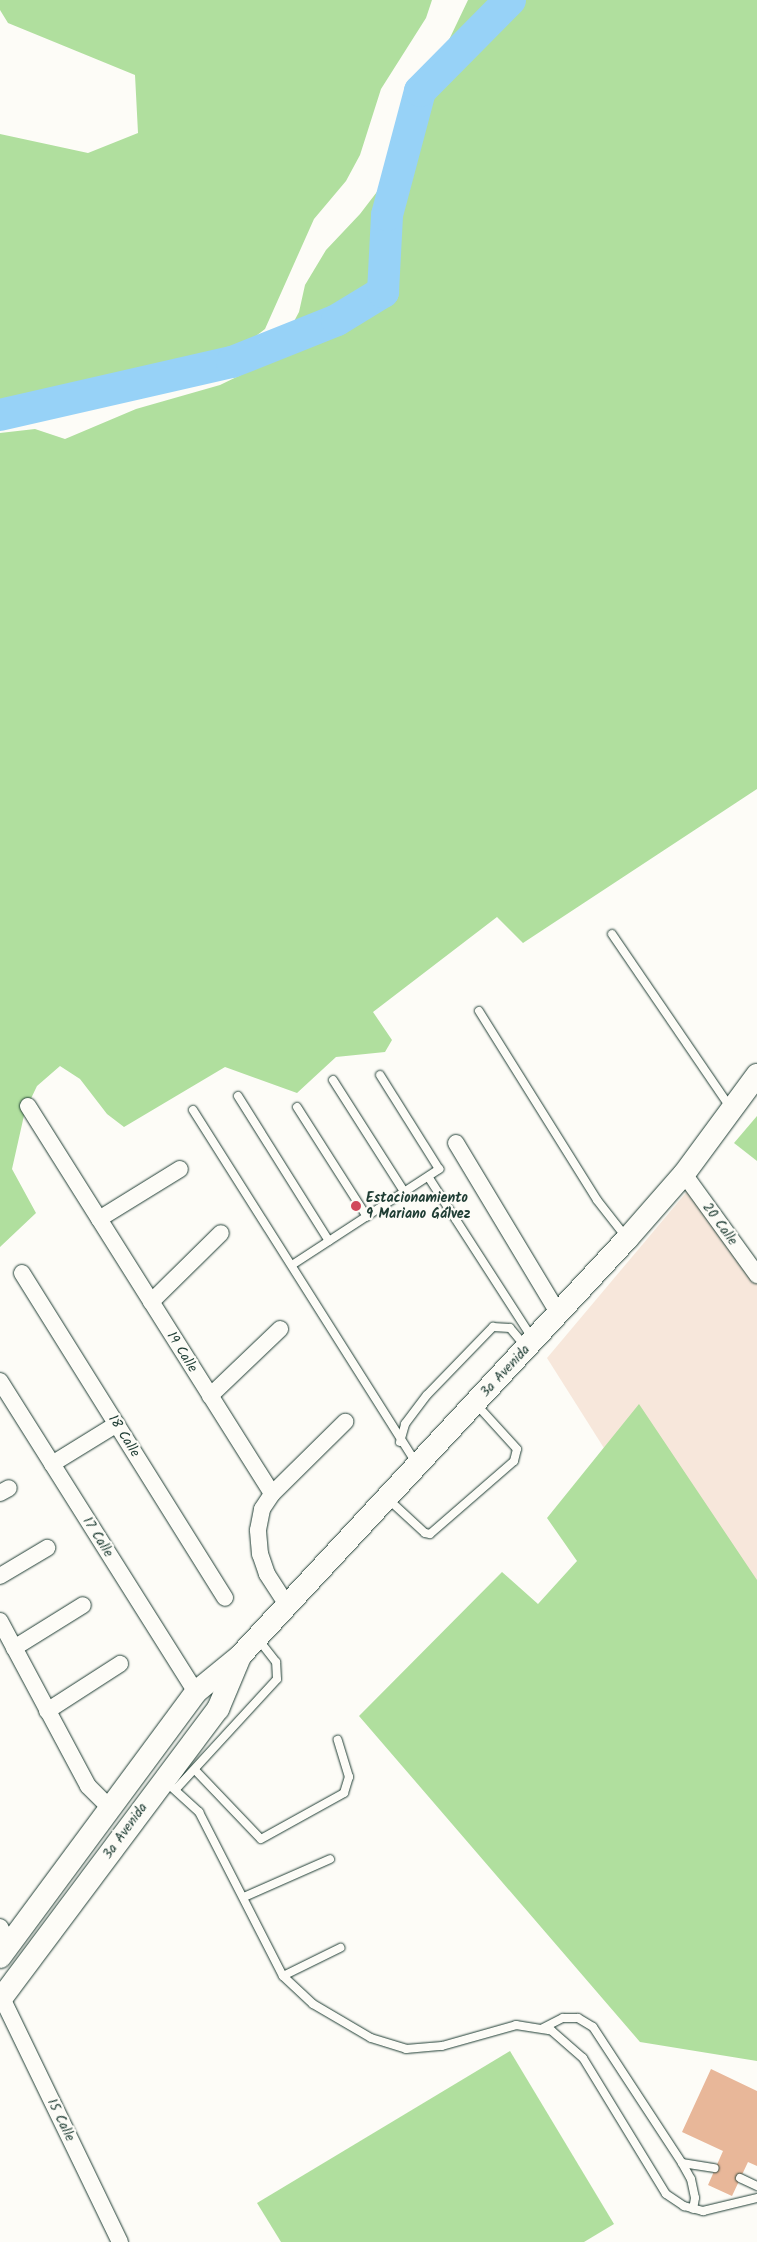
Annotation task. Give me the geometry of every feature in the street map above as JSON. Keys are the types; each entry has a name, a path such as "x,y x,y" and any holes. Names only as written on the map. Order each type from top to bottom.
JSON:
{"street":[{"name":"3a Avenida","path":"3,1943 196,1692 240,1656 628,1239 684,1174 731,1108 756,1079"},
{"name":"19 Calle","path":"28,1106 272,1494"},
{"path":"456,1143 558,1313"},
{"path":"99,1219 180,1169"},
{"name":"20 Calle","path":"684,1174 757,1275"},
{"path":"151,1302 221,1233"},
{"name":"18 Calle","path":"22,1274 225,1598"},
{"path":"210,1396 280,1329"},
{"name":"17 Calle","path":"0,1381 196,1692"},
{"path":"287,1605 265,1569 258,1546 260,1518 272,1494 345,1422"},
{"path":"52,1464 117,1424"},
{"path":"0,1576 47,1548"},
{"path":"14,1648 83,1605"},
{"path":"0,1621 88,1786 109,1806"},
{"name":"3a Avenida","path":"1,1999 169,1784 218,1709 240,1656"},
{"path":"48,1711 120,1664"},
{"name":"15 Calle","path":"1,1999 120,2242"}],"lane":[{"path":"612,934 731,1108"},
{"path":"479,1011 597,1200 628,1239"},
{"path":"292,1265 429,1178 439,1167 380,1075"},
{"path":"333,1080 405,1193"},
{"path":"238,1096 329,1241"},
{"path":"297,1107 367,1217"},
{"path":"193,1110 292,1265 400,1442 417,1464"},
{"path":"429,1178 530,1344"},
{"path":"400,1442 405,1424 426,1395 493,1327 510,1328 530,1344"},
{"path":"386,1498 425,1533 430,1534 514,1461 518,1448 475,1403"},
{"path":"256,1638 276,1662 277,1679 195,1770 169,1784 200,1812 283,1976 312,2004 370,2038 394,2047 430,2048 516,2025 543,2028 564,2038 583,2058 666,2194 693,2209 713,2210 757,2198"},
{"path":"195,1770 222,1795 255,1837 261,1839 344,1793 350,1777 338,1740"},
{"path":"244,1897 330,1858"},
{"path":"283,1976 340,1948"},
{"path":"543,2028 563,2018 578,2018 593,2027 691,2179 695,2198 693,2209"},
{"path":"682,2163 715,2168"},
{"path":"740,2178 757,2186"}],"shaded area":[{"path":"695,1182 757,1275 757,1690 547,1358"}],"green space":[{"path":"0,0 432,0 426,18 381,89 360,155 346,181 314,219 265,329 238,350 208,367 83,406 45,415 0,418 0,134 88,153 138,133 135,75 8,23 0,10"},
{"path":"468,0 757,0 757,789 523,943 497,917 373,1012 392,1040 385,1052 336,1057 297,1093 225,1067 124,1127 107,1114 80,1079 60,1066 37,1086 25,1111 12,1169 36,1213 0,1247 0,433 35,429 65,439 136,409 220,385 249,371 284,340 299,312 305,285 326,250 360,214 396,167 404,134"},
{"path":"757,1116 757,1161 734,1143"},
{"path":"639,1404 757,1580 757,2061 640,2042 359,1716 502,1572 538,1604 577,1561 547,1518"},
{"path":"510,2051 614,2224 584,2242 281,2242 257,2203"}],"building":[{"path":"711,2069 757,2091 757,2166 748,2162 732,2196 708,2185 723,2151 682,2132"}],"waterway":[{"path":"0,415 232,362 337,320 383,292 387,215 420,91 510,0"}],"place":[{"name":"Estacionamiento 9 Mariano Gálvez","path":"356,1206"}]}
